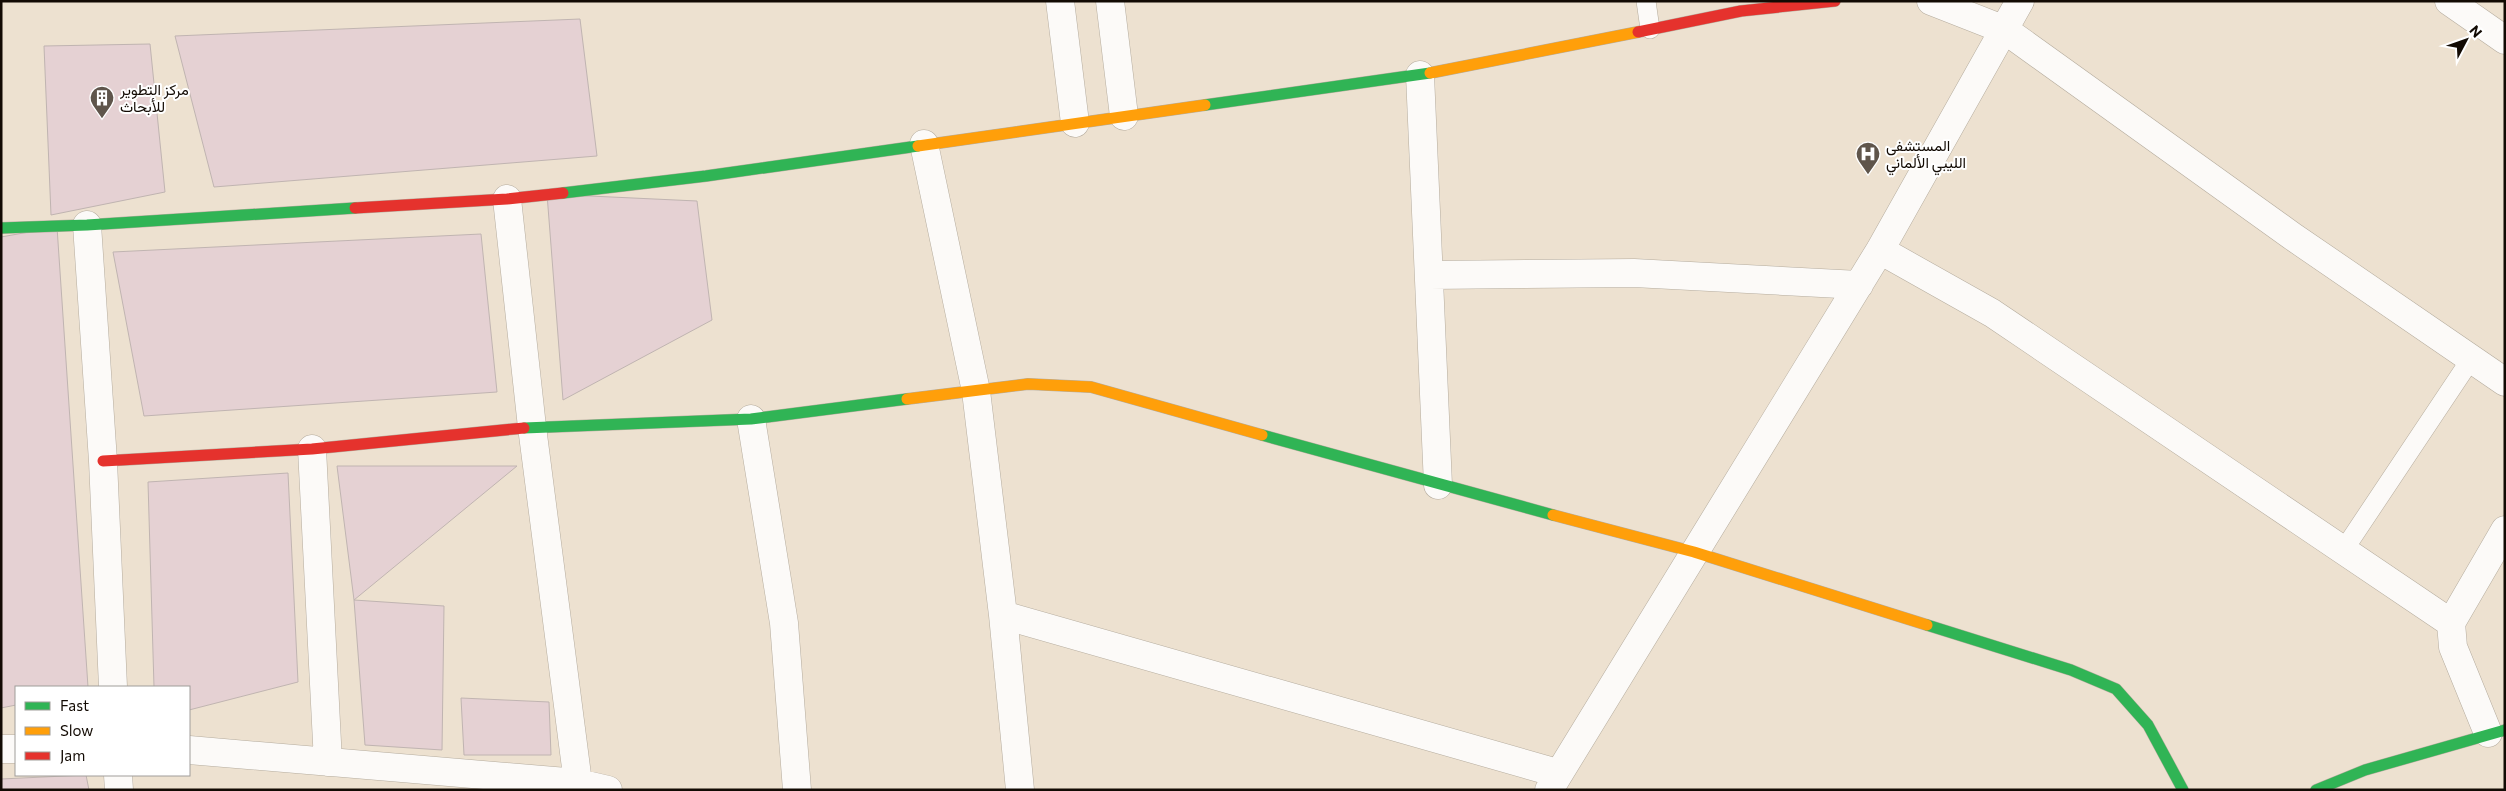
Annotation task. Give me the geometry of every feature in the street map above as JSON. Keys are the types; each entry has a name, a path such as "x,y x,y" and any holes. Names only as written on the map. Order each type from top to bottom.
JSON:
{"street":[{"path":"1060,1 1075,123"},
{"path":"1110,1 1124,116"},
{"path":"1,228 87,225 506,199 706,176 1420,75 1650,30 1740,6 1835,1"},
{"path":"1931,1 1969,8 2005,30 2292,236 2505,382"},
{"path":"1003,615 1553,782 1880,250 2020,1"},
{"path":"2449,1 2505,40"},
{"path":"1420,75 1438,485"},
{"path":"924,144 976,391 1003,615 1020,790"},
{"path":"506,199 532,427 577,786"},
{"path":"87,225 103,461 114,686"},
{"path":"1880,250 1992,313 2451,623"},
{"path":"1430,275 1634,273 1859,285"},
{"path":"103,461 312,450 532,427 752,419 1028,384 1091,387 1438,485 1694,552 2071,670 2116,689 2148,725 2183,790"},
{"path":"752,419 784,624 797,790"},
{"path":"312,450 328,762"},
{"path":"2316,790 2365,770 2496,732 2453,646 2451,623 2504,533"},
{"path":"1,749 15,749"},
{"path":"190,750 608,790"},
{"path":"118,776 119,790"}],"lane":[{"path":"1646,1 1650,30"},
{"path":"2343,551 2471,359"}],"building":[{"path":"580,19 597,156 214,187 175,36"},
{"name":"مركز التطوير للأبحاث","path":"150,44 165,192 51,215 44,46"},
{"path":"547,194 697,201 712,320 563,400"},
{"path":"57,227 88,686 15,686 15,705 1,708 1,237"},
{"path":"481,234 497,392 144,416 113,252"},
{"path":"337,466 517,466 354,600"},
{"path":"288,473 298,682 190,710 190,686 154,686 148,482"},
{"path":"354,600 444,606 442,750 365,745"},
{"path":"461,698 549,702 551,755 464,755"},
{"path":"86,776 89,790 1,790 1,779"}],"traffic: fast":[{"path":"1205,105 1430,73"},
{"path":"563,193 706,176 918,146"},
{"path":"1,228 87,225 355,208"},
{"path":"524,428 751,419 907,399"},
{"path":"1262,435 1553,515"},
{"path":"1927,625 2071,670 2116,689 2148,725 2183,790"},
{"path":"2316,790 2365,770 2505,730"}],"traffic: slow":[{"path":"1430,73 1638,32"},
{"path":"918,146 1205,105"},
{"path":"907,399 1028,384 1091,387 1262,435"},
{"path":"1553,515 1694,552 1927,625"}],"traffic: jam":[{"path":"1638,32 1741,11 1835,1"},
{"path":"355,208 507,199 563,193"},
{"path":"103,461 312,449 524,428"}],"place":[{"name":"مركز التطوير للأبحاث","path":"102,119"},
{"name":"المستشفى الليبي الألماني","path":"1868,175"}]}
